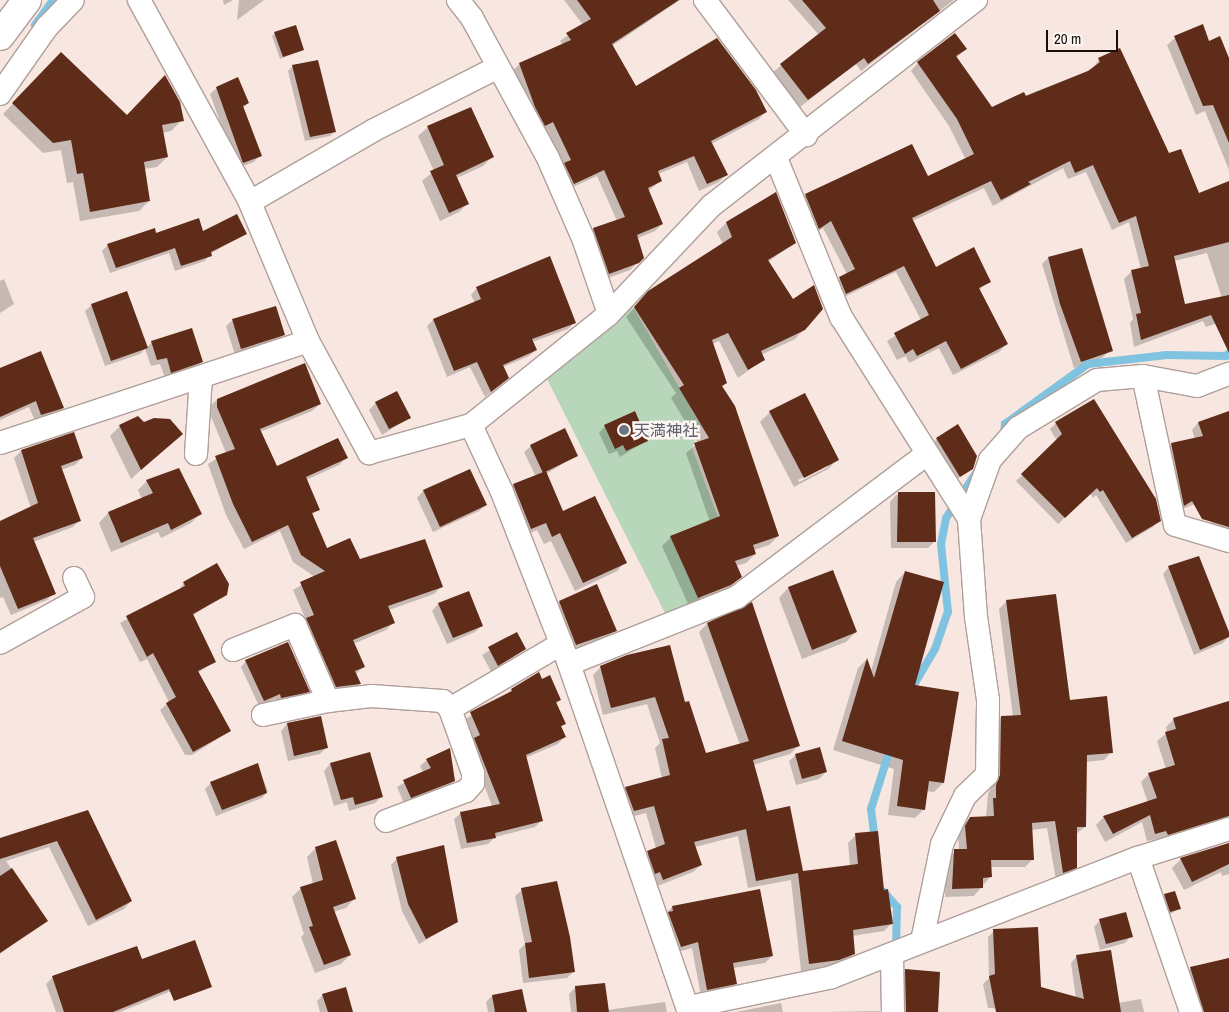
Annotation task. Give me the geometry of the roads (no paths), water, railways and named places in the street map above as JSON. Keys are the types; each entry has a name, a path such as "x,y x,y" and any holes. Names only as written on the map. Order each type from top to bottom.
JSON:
{"street":[{"path":"0,36 27,0"},
{"path":"0,94 47,26 73,0"},
{"path":"139,0 250,202 308,341 369,453 471,424 610,314 711,206 806,135 976,0"},
{"path":"458,0 498,66 548,158 584,238 610,314"},
{"path":"704,0 806,135"},
{"path":"250,202 374,130 498,66"},
{"path":"776,158 841,317 968,519"},
{"path":"0,443 308,341"},
{"path":"922,940 942,844 965,796 987,776 988,700 976,617 968,519 990,460 1018,428 1097,380 1143,376 1197,386 1229,374"},
{"path":"196,454 200,376"},
{"path":"1143,376 1175,525 1229,541"},
{"path":"471,424 502,492 565,654 689,1009 832,977 892,956 922,940 1138,858 1229,829"},
{"path":"450,709 565,654 737,597 927,454"},
{"path":"0,643 82,597 74,578"},
{"path":"233,650 295,625 328,701"},
{"path":"263,715 328,701 371,696 444,701 450,709 473,773 473,784 466,791 386,821"},
{"path":"1138,858 1191,1012"},
{"path":"892,956 892,1012"}],"waterway":[{"path":"35,25 53,0"},
{"path":"1004,434 1005,424 1088,364 1166,355 1226,356 1229,353"},
{"path":"912,688 935,649 948,612 941,544 946,518 976,473"},
{"path":"875,841 871,809 891,746"},
{"path":"884,892 897,907 896,948"}],"place":[{"name":"天満神社","path":"624,430"}]}
